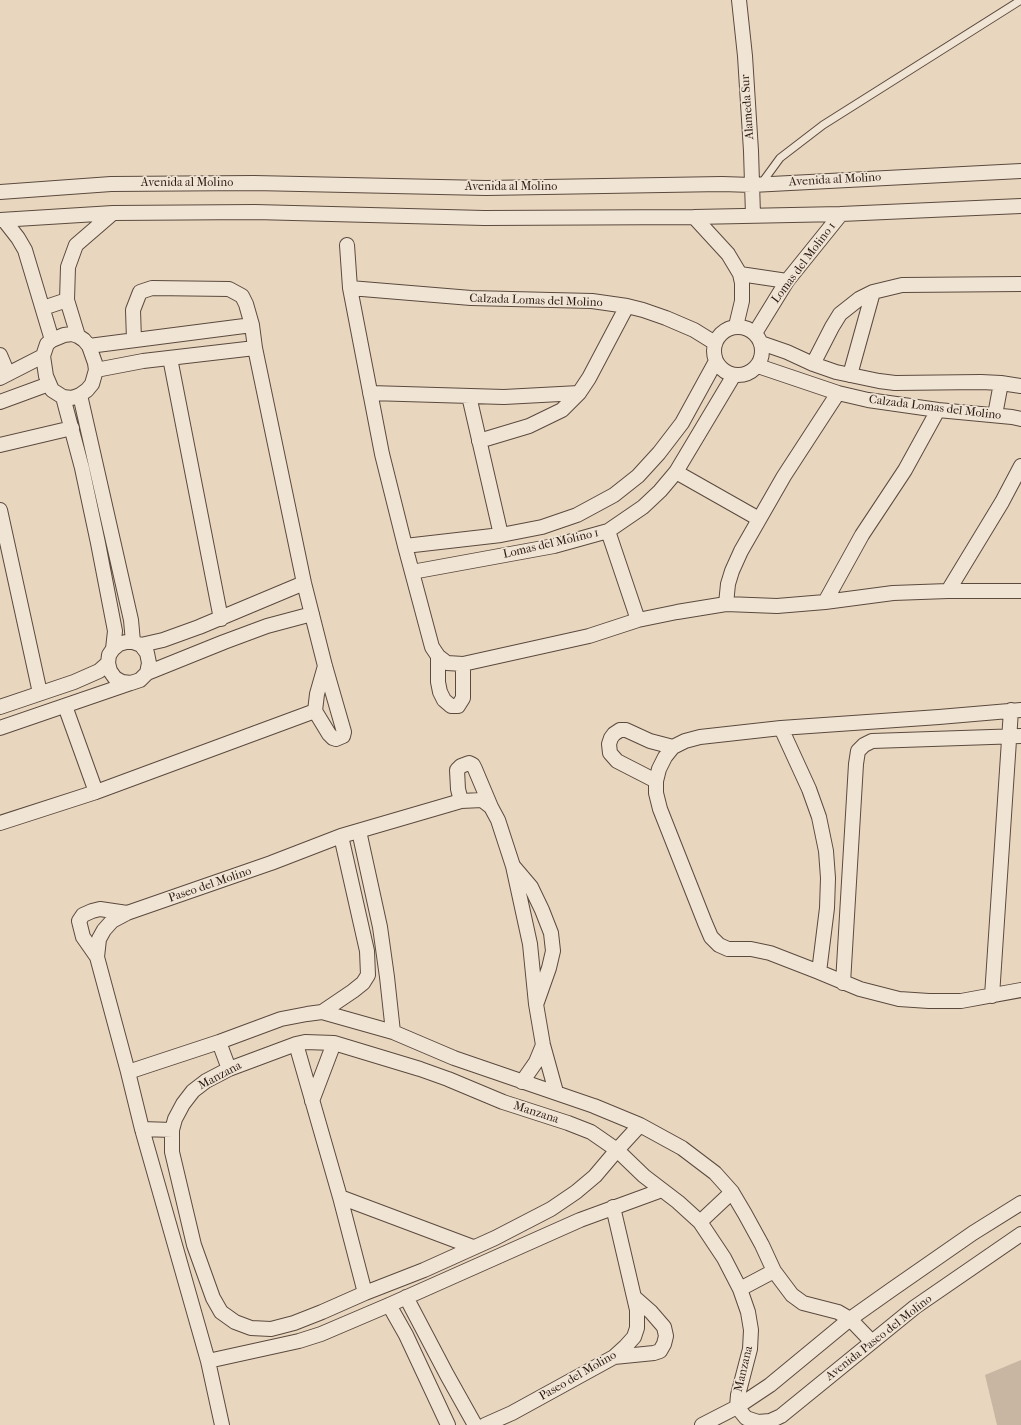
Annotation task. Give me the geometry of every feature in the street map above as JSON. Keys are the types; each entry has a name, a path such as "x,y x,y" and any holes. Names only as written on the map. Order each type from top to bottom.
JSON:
{"street":[{"name":"Alameda Sur","path":"739,0 745,56 751,151 757,185 753,215"},
{"name":"Avenida al Molino","path":"1,191 111,184 254,183 486,188 722,184 757,185 1021,171"},
{"path":"2,220 113,213 255,212 484,218 694,217 841,214 1021,206"},
{"path":"78,336 67,300 68,267 76,245 113,213"},
{"name":"Lomas del Molino 1","path":"758,338 786,281 841,214"},
{"path":"694,217 728,254 740,274 742,283 742,301 736,326"},
{"path":"2,220 18,238 25,250 52,340"},
{"path":"347,245 350,288 382,454 432,647 438,656 447,663 463,664 589,636 638,620 726,604 777,606 825,602 893,593 1021,591"},
{"path":"740,274 786,281"},
{"path":"813,364 840,314 859,299 873,292 902,285 1021,284"},
{"path":"134,340 133,310 140,292 152,288 229,289 242,296 252,325 255,348 304,583 325,666 344,732 343,736 336,739 333,738 315,712 317,694 325,666"},
{"name":"Calzada Lomas del Molino","path":"350,288 471,298 592,301 627,306 666,318 694,330 715,344"},
{"path":"850,375 873,292"},
{"path":"43,308 67,300"},
{"path":"479,441 529,426 562,410 579,393 589,378 627,306"},
{"path":"89,346 252,325"},
{"path":"736,326 749,329 758,338 762,355 758,366 751,372 743,375 734,375 726,372 716,361 714,352 715,344 723,331 736,326"},
{"path":"72,334 78,336 89,346 96,370 92,384 87,390 72,398 63,397 57,394 49,384 46,376 43,356 47,344 52,340 64,335 72,334"},
{"name":"Calzada Lomas del Molino","path":"758,338 813,364 850,375 879,381 895,383 1001,383 1021,386"},
{"path":"96,370 143,361 255,348"},
{"path":"0,355 4,376 43,356"},
{"path":"170,358 222,619"},
{"name":"Lomas del Molino 1","path":"405,546 501,535 542,527 570,518 614,496 638,476 659,453 682,423 716,361"},
{"name":"Calzada Lomas del Molino","path":"758,366 838,393 868,400 938,410 1021,419"},
{"name":"Lomas del Molino 1","path":"412,572 554,546 608,531 643,507 660,491 676,472 734,375"},
{"path":"995,415 1001,383"},
{"path":"0,402 49,384"},
{"path":"370,393 504,397 579,393"},
{"path":"726,604 728,584 732,571 759,519 784,476 838,393"},
{"path":"80,395 137,644 147,653 149,663 147,673"},
{"path":"469,396 501,535"},
{"path":"63,397 72,428 98,543 115,631 113,649"},
{"path":"825,602 862,535 905,470 938,410"},
{"path":"0,446 72,428"},
{"path":"948,591 1002,502 1021,466"},
{"path":"676,472 759,519"},
{"path":"0,510 40,693"},
{"path":"608,531 638,620"},
{"path":"131,683 122,682 115,678 110,671 108,663 109,656 113,649 119,644 126,642 137,644 179,635 222,619 304,583"},
{"path":"0,728 140,680 147,673 267,626 312,614"},
{"path":"438,656 438,682 440,692 444,700 454,707 458,706 462,698 463,664"},
{"path":"0,707 89,676 99,671 108,663"},
{"path":"65,706 96,792"},
{"path":"992,996 1016,710 932,718 780,728 700,737 672,748 664,757 656,780 656,793 660,808 711,937 719,945 728,949 751,949 770,954 860,989 899,999 929,1002 961,1001 992,996 1021,990"},
{"path":"0,823 96,792 315,712"},
{"path":"780,728 809,789 819,817 826,851 828,878 827,908 819,972"},
{"path":"656,780 617,761 610,754 609,744 611,738 620,730 626,730 650,741 672,748"},
{"path":"843,983 858,751 864,745 872,741 1015,736"},
{"path":"461,801 458,789 457,770 461,766 469,763 473,765 498,820 513,866 530,944 536,1004 543,1045 556,1092"},
{"name":"Paseo del Molino","path":"208,1361 142,1129 97,957 99,939 104,930 112,921 127,913 229,878 341,836 461,801 474,799 482,800 491,807"},
{"path":"359,831 380,927 393,1032"},
{"path":"128,1072 219,1042 281,1019 322,1012 363,983 368,975 367,951 341,836"},
{"path":"513,866 530,887 542,910 551,933 553,951 549,968 536,1004"},
{"path":"97,957 83,938 79,921 83,915 92,910 100,909 127,913"},
{"path":"368,975 387,977"},
{"path":"322,1012 393,1032 454,1058 594,1106 640,1125 682,1148 715,1173 732,1192 762,1244 774,1271 792,1296 802,1303 838,1312 850,1319 872,1342"},
{"path":"219,1042 229,1069"},
{"name":"Manzana","path":"174,1124 183,1104 193,1091 206,1081 229,1069 305,1042 334,1043 420,1069 503,1102 568,1123 590,1132 617,1150 644,1176 700,1222 724,1258 740,1290 748,1312 751,1330 750,1350 738,1395 737,1407"},
{"path":"312,1101 334,1043"},
{"path":"296,1044 340,1197 365,1293"},
{"path":"522,1082 536,1062 543,1045"},
{"path":"448,1079 454,1058"},
{"path":"142,1129 174,1124 172,1152 194,1244 213,1298 222,1312 235,1322 252,1328 270,1329 294,1323 424,1270 551,1209 595,1176 640,1125"},
{"path":"222,1425 208,1361 299,1341 321,1334 580,1220 662,1190"},
{"path":"700,1222 732,1192"},
{"path":"340,1197 473,1247"},
{"path":"702,1425 737,1407 770,1385 850,1319 973,1233 1021,1203"},
{"name":"Paseo del Molino","path":"485,1425 512,1413 614,1357 634,1337 637,1328 637,1319 634,1297 613,1207"},
{"name":"Avenida Paseo del Molino","path":"737,1407 746,1418 758,1422 770,1421 781,1416 915,1307 1021,1234"},
{"path":"176,1249 194,1244"},
{"path":"448,1258 456,1275"},
{"path":"740,1290 774,1271"},
{"path":"406,1297 475,1425"},
{"path":"614,1357 654,1353 660,1350 664,1344 666,1336 664,1327 651,1312 634,1297"},
{"path":"389,1305 406,1335 448,1425"},
{"path":"294,1323 299,1341"}],"lane":[{"path":"757,185 780,158 822,125 1021,0"}],"shaded area":[{"path":"1021,1360 1021,1425 997,1425 985,1375"}]}
